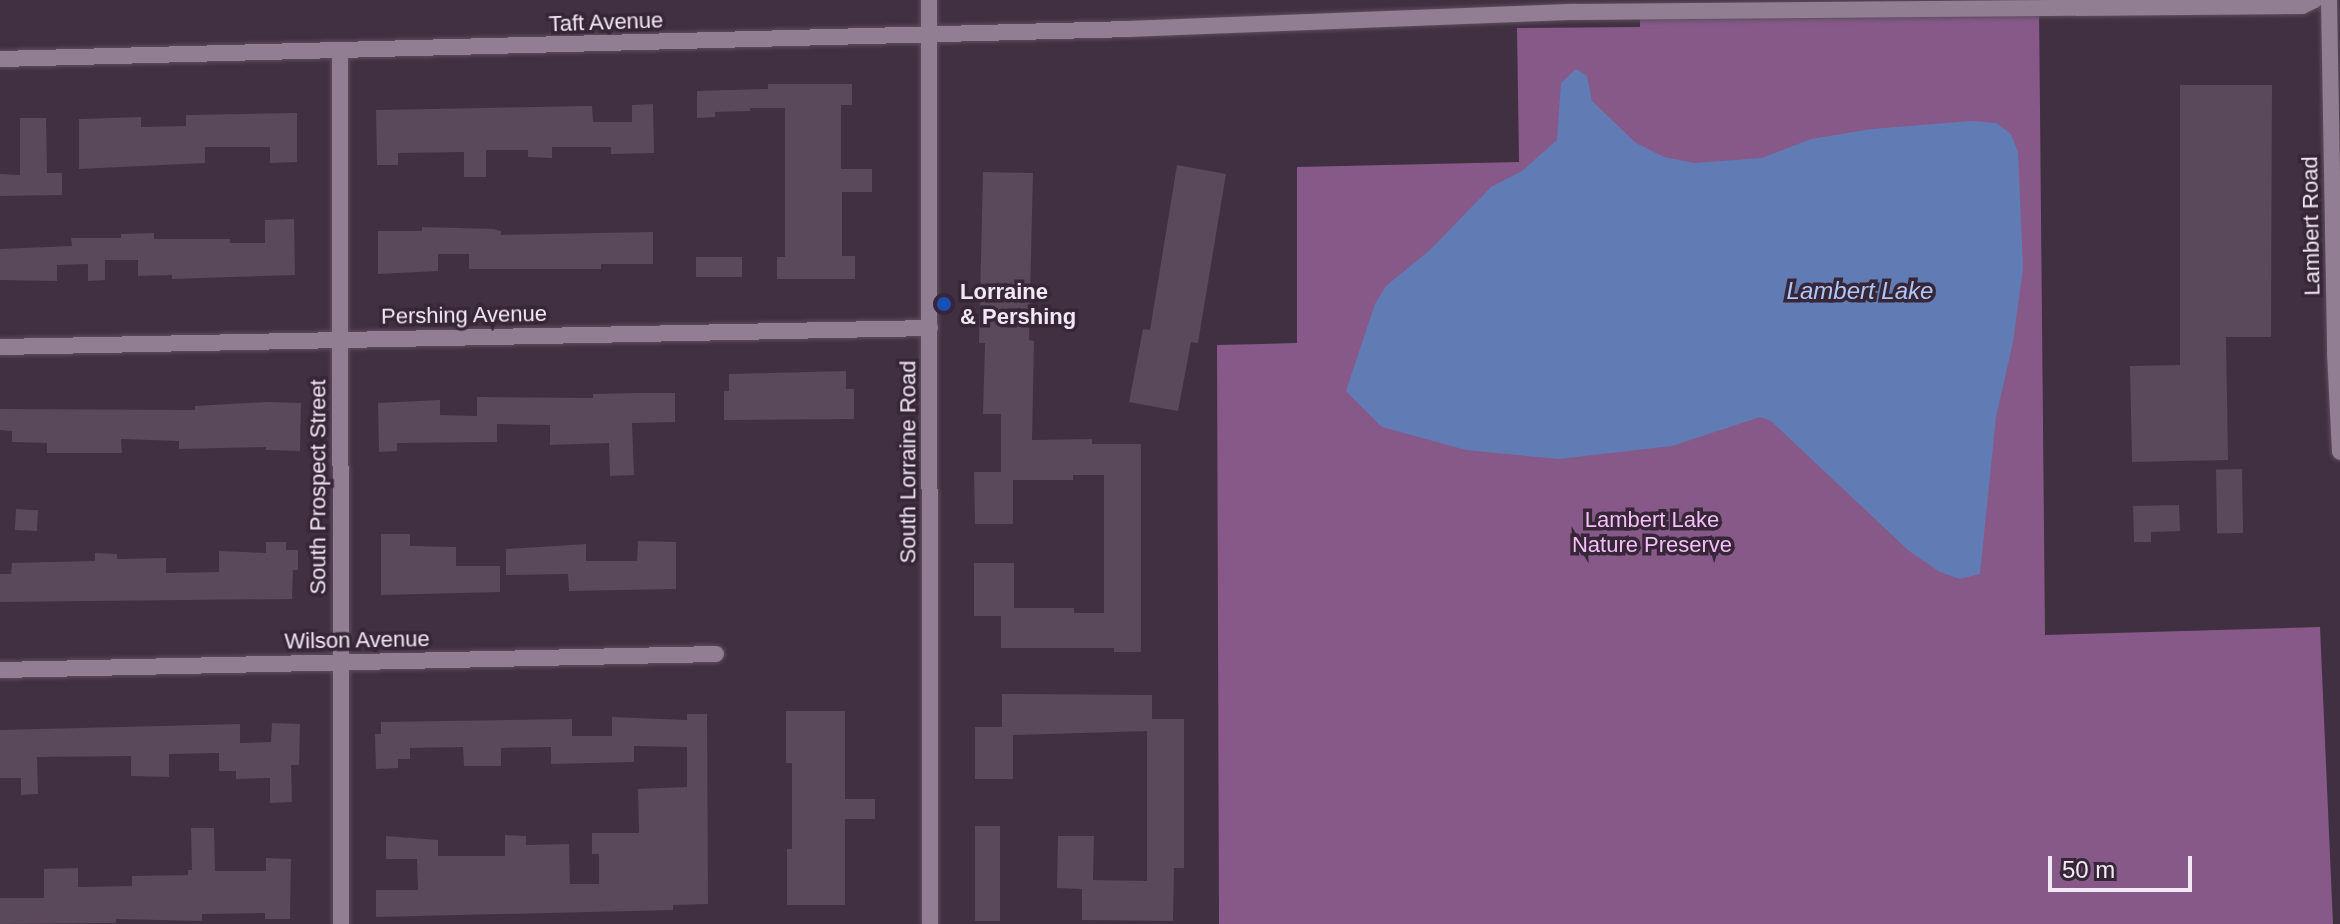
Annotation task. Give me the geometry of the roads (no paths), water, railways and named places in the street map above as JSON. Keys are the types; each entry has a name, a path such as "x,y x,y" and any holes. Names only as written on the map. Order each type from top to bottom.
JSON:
{"street":[{"name":"South Lorraine Road","path":"929,0 930,924"},
{"name":"Lambert Road","path":"2329,0 2340,452"},
{"name":"Taft Avenue","path":"0,59 930,35 1574,12 2308,3"},
{"path":"2308,3 2329,34 2340,18"},
{"name":"South Prospect Street","path":"340,51 341,924"},
{"name":"Pershing Avenue","path":"0,347 930,328"},
{"name":"Wilson Avenue","path":"0,670 716,654"}],"water":[{"name":"Lambert Lake","path":"1576,69 1587,76 1592,101 1636,143 1664,157 1694,163 1762,158 1811,139 1872,129 1971,121 1996,123 2011,134 2018,152 2023,268 2013,342 1996,417 1980,574 1960,579 1940,572 1909,551 1771,421 1760,417 1672,446 1558,459 1466,450 1382,427 1346,391 1375,304 1386,286 1430,250 1491,187 1522,171 1557,140 1561,83"}],"place":[{"name":"Lorraine & Pershing","path":"944,304"}],"park label":[{"name":"Lambert Lake Nature Preserve","path":"1652,532"}]}
